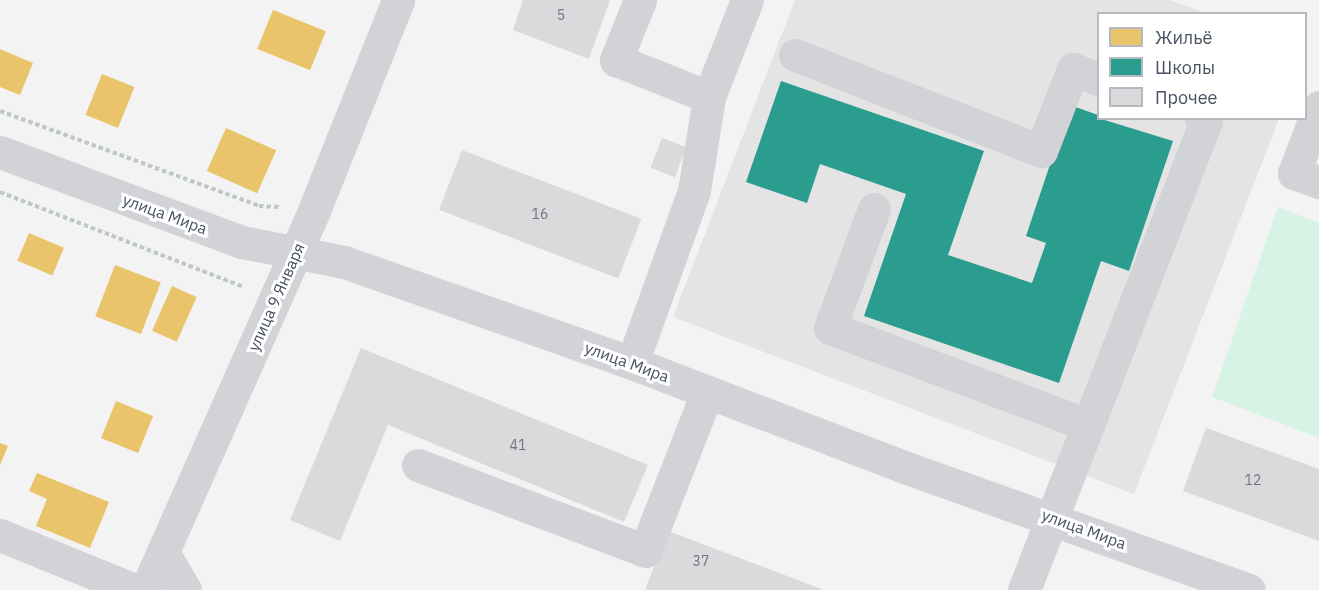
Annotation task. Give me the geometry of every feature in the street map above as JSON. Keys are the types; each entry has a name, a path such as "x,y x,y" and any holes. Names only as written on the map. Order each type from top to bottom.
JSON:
{"street":[{"name":"улица 9 Января","path":"146,590 315,208 398,0"},
{"path":"640,0 616,60 709,97"},
{"path":"632,363 693,191 709,97 747,0"},
{"path":"795,56 1041,151 1073,69 1097,79"},
{"path":"1319,107 1294,173 1319,182"},
{"path":"1024,590 1206,121 1204,120"},
{"name":"улица Мира","path":"0,152 242,242 344,262 632,363 708,393 1249,590"},
{"path":"874,209 830,328 1088,425"},
{"path":"418,465 645,551 708,393"},
{"path":"0,535 135,590"},
{"path":"163,552 185,590"}],"path":[{"path":"0,111 259,206 315,208"},
{"path":"0,192 275,300"}],"shaded area":[{"path":"795,0 1170,0 1202,12 1097,12 1097,120 1279,120 1134,494 673,317"}],"green space":[{"path":"1278,207 1319,223 1319,438 1212,397"}],"building: Жильё":[{"path":"273,10 326,31 310,70 257,49"},
{"path":"0,49 33,63 20,95 0,87"},
{"path":"102,74 134,87 118,128 86,115"},
{"path":"226,128 276,150 257,193 207,171"},
{"path":"29,233 64,248 52,275 17,261"},
{"path":"115,265 161,283 141,334 95,316"},
{"path":"172,286 197,297 177,342 152,331"},
{"path":"116,401 153,416 138,453 101,438"},
{"path":"0,443 8,446 0,465"},
{"path":"37,473 109,502 90,548 36,526 47,499 29,491"}],"building: Школы":[{"path":"781,81 984,151 948,255 1032,283 1046,243 1026,236 1070,105 1097,115 1097,120 1105,120 1173,141 1129,271 1101,261 1059,383 864,316 906,194 820,164 807,203 746,182"}],"building: Прочее":[{"path":"523,0 610,0 589,59 513,30"},
{"path":"662,138 686,147 675,177 651,168"},
{"path":"462,150 641,219 618,279 439,210"},
{"path":"361,348 648,465 624,522 388,425 340,541 290,520"},
{"path":"1206,428 1319,469 1319,541 1183,491"},
{"path":"668,531 824,590 645,590"}]}
